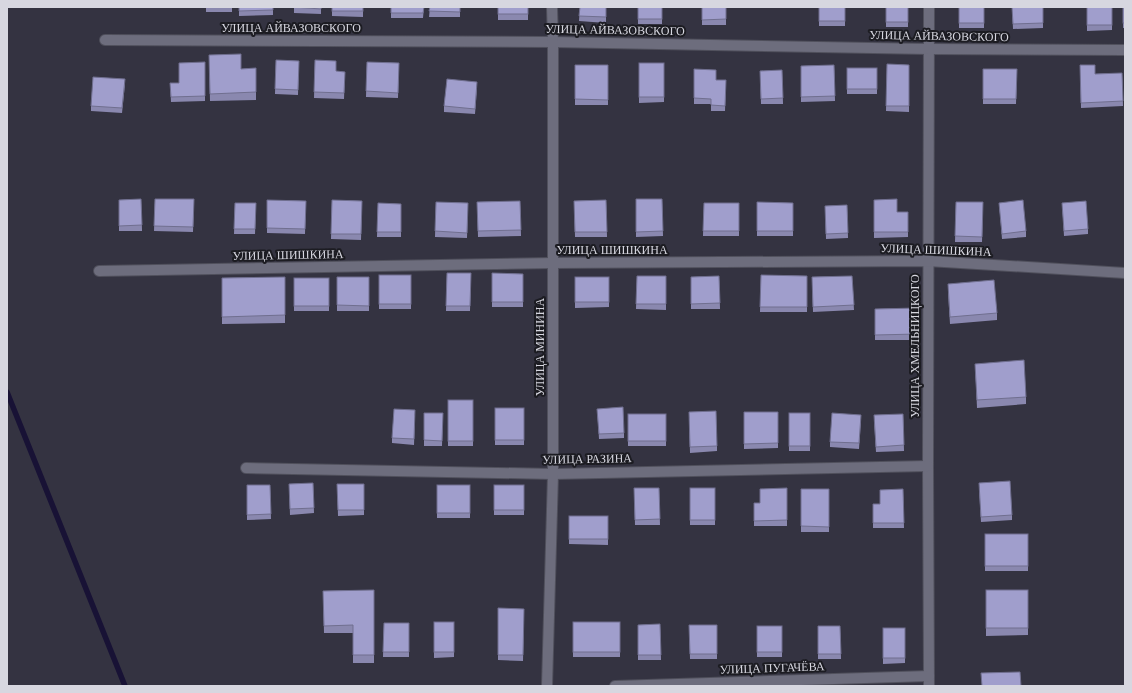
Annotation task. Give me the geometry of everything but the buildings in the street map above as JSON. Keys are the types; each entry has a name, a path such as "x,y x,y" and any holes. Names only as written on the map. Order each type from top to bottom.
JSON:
{"street":[{"name":"УЛИЦА МИНИНА","path":"547,686 553,474 554,42 552,7"},
{"name":"УЛИЦА ХМЕЛЬНИЦКОГО","path":"929,7 929,681"},
{"name":"УЛИЦА АЙВАЗОВСКОГО","path":"105,40 554,42 928,49 1125,50"},
{"name":"УЛИЦА ШИШКИНА","path":"99,271 553,263 928,261 1125,273"},
{"name":"УЛИЦА РАЗИНА","path":"246,468 553,474 928,466"},
{"name":"УЛИЦА ПУГАЧЁВА","path":"615,686 929,681"}],"waterway":[{"path":"7,392 125,686"}]}
